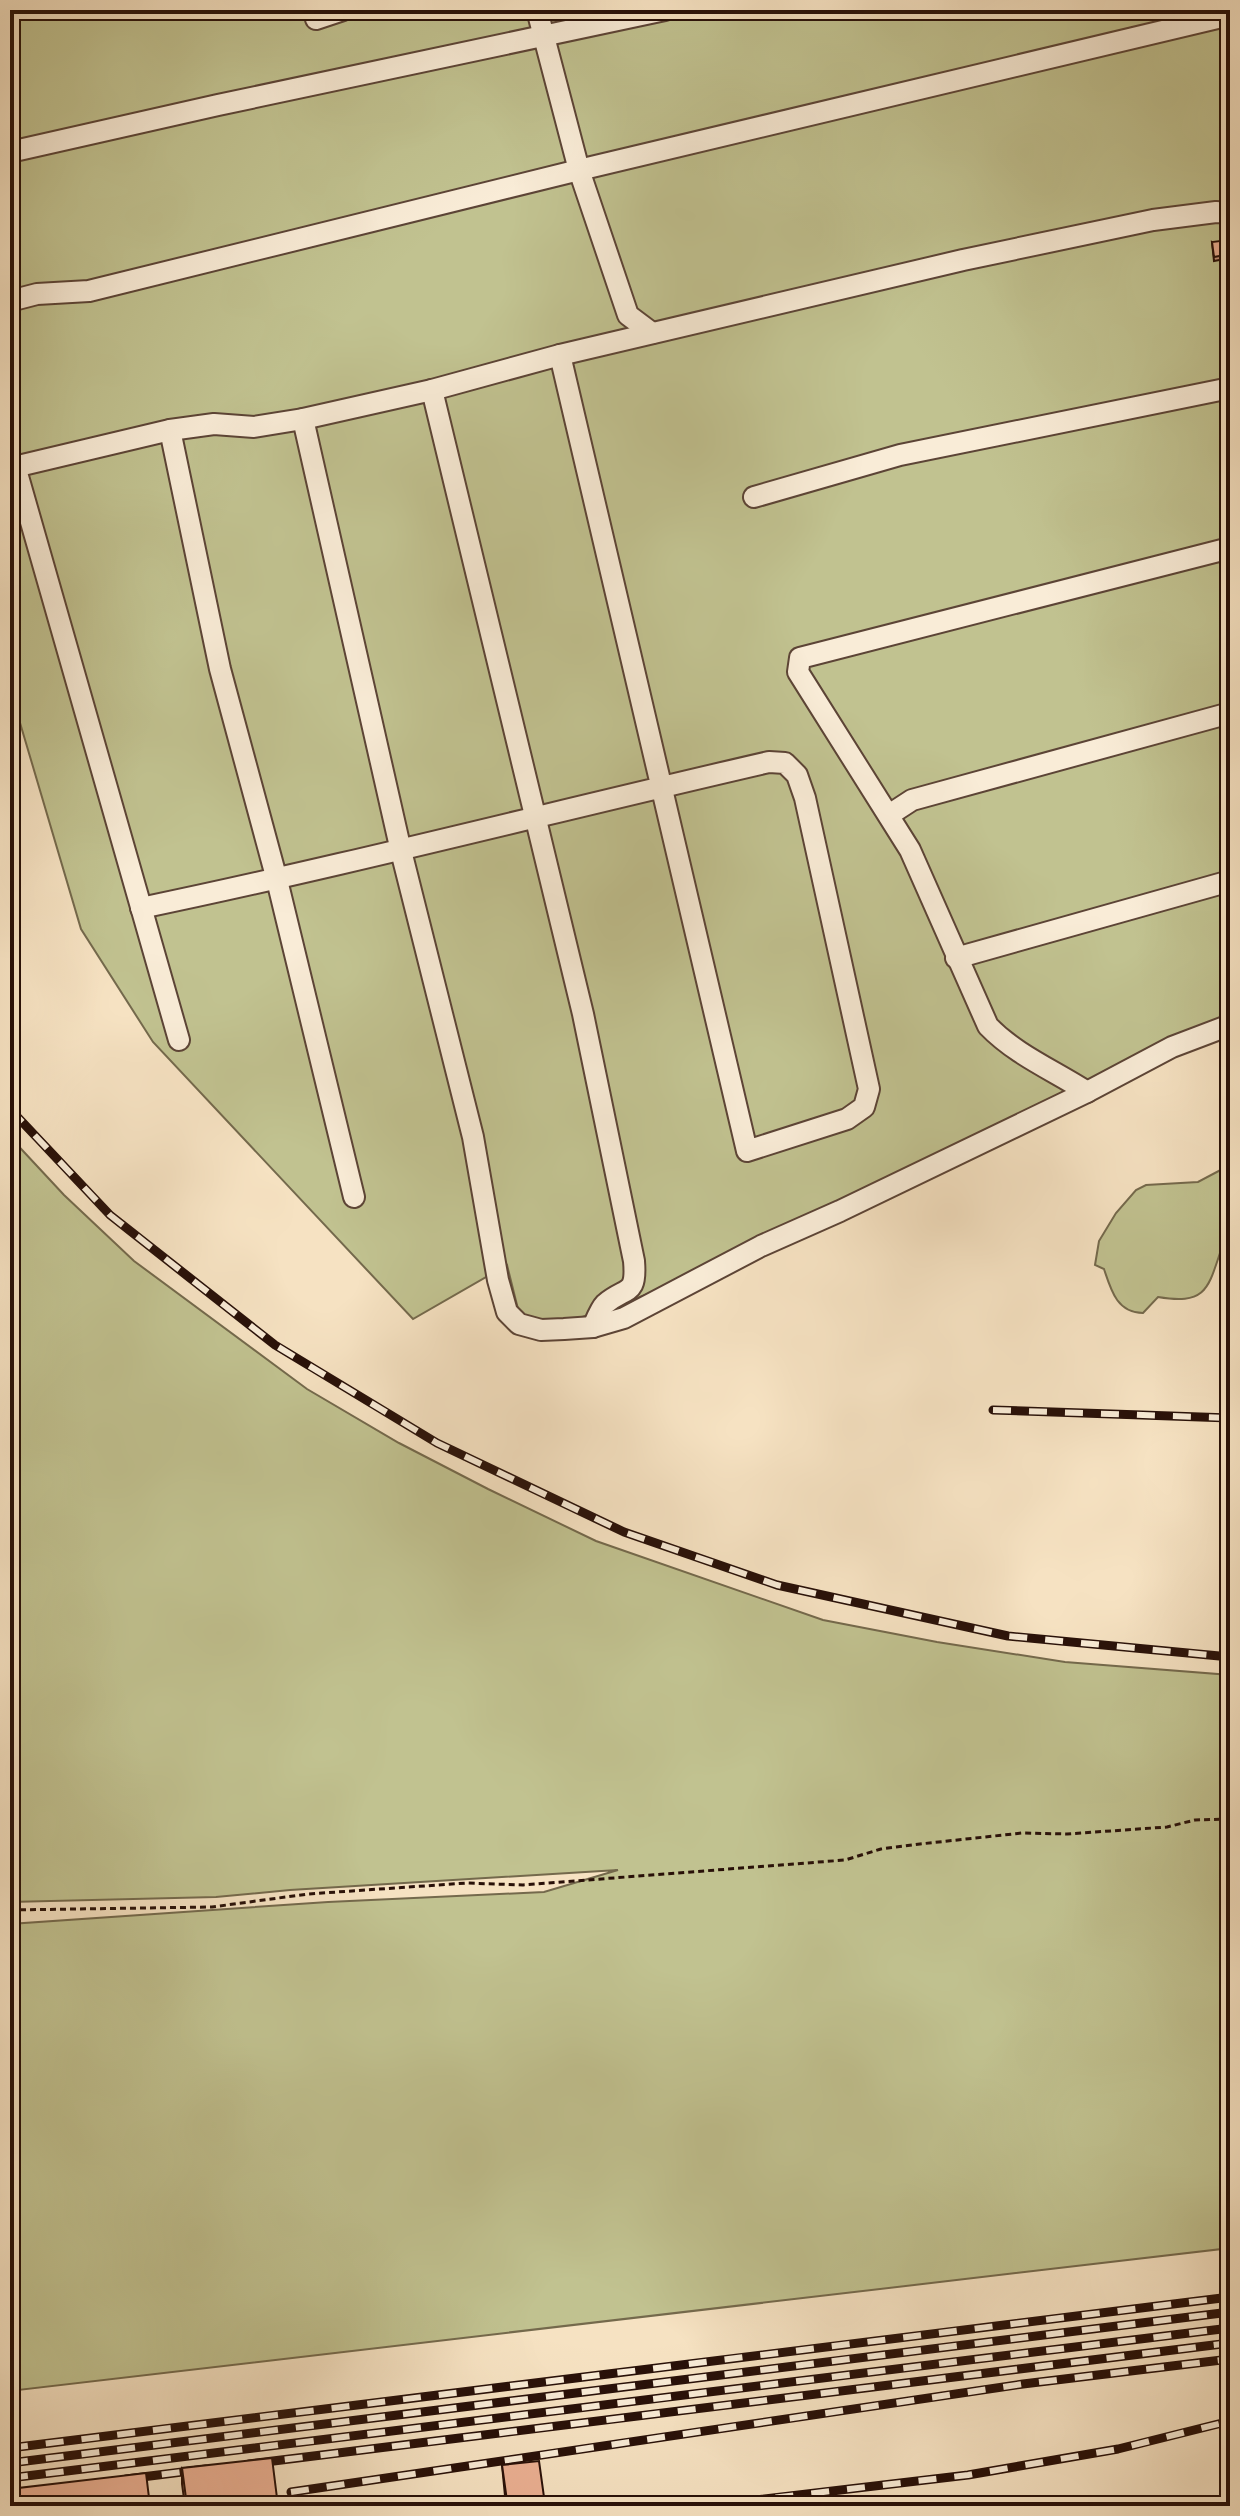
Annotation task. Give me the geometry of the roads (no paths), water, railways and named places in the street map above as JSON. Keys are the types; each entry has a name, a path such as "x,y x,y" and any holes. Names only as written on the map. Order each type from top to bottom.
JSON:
{"lane":[{"path":"316,19 343,10"},
{"path":"537,10 579,170 628,315 652,333"},
{"path":"10,152 665,10"},
{"path":"10,301 37,294 89,291 579,170 1230,15"},
{"path":"179,1040 12,467 170,430 214,424 254,427 303,419 963,260 1139,223 1216,212 1230,213"},
{"path":"141,908 277,880 401,851 663,787 769,762 785,763 797,775 812,828 869,1089 864,1107 847,1119 747,1151 663,787 560,355"},
{"path":"754,497 900,455 1230,388"},
{"path":"432,390 583,1014 634,1261 635,1277 629,1291 604,1305 593,1327"},
{"path":"303,419 401,851 473,1137 498,1280 507,1312 519,1324 541,1330 593,1327 624,1318 761,1246 1087,1092 1172,1047 1230,1025"},
{"path":"170,430 220,669 277,880 354,1197"},
{"path":"1087,1092 1035,1063 988,1026 910,850 798,672 800,658 1230,548"},
{"path":"889,815 912,800 1230,713"},
{"path":"956,958 1230,881"}],"railway":[{"path":"10,1109 110,1215 275,1345 437,1443 624,1532 777,1585 1008,1636 1230,1657"},
{"path":"993,1410 1230,1418"},
{"path":"10,2448 1230,2297"},
{"path":"10,2463 1230,2312"},
{"path":"10,2478 1230,2328"},
{"path":"249,2464 1230,2343"},
{"path":"291,2492 1023,2384 1230,2359"},
{"path":"704,2506 968,2475 1118,2449 1230,2421"},
{"path":"126,2479 206,2469"}]}
